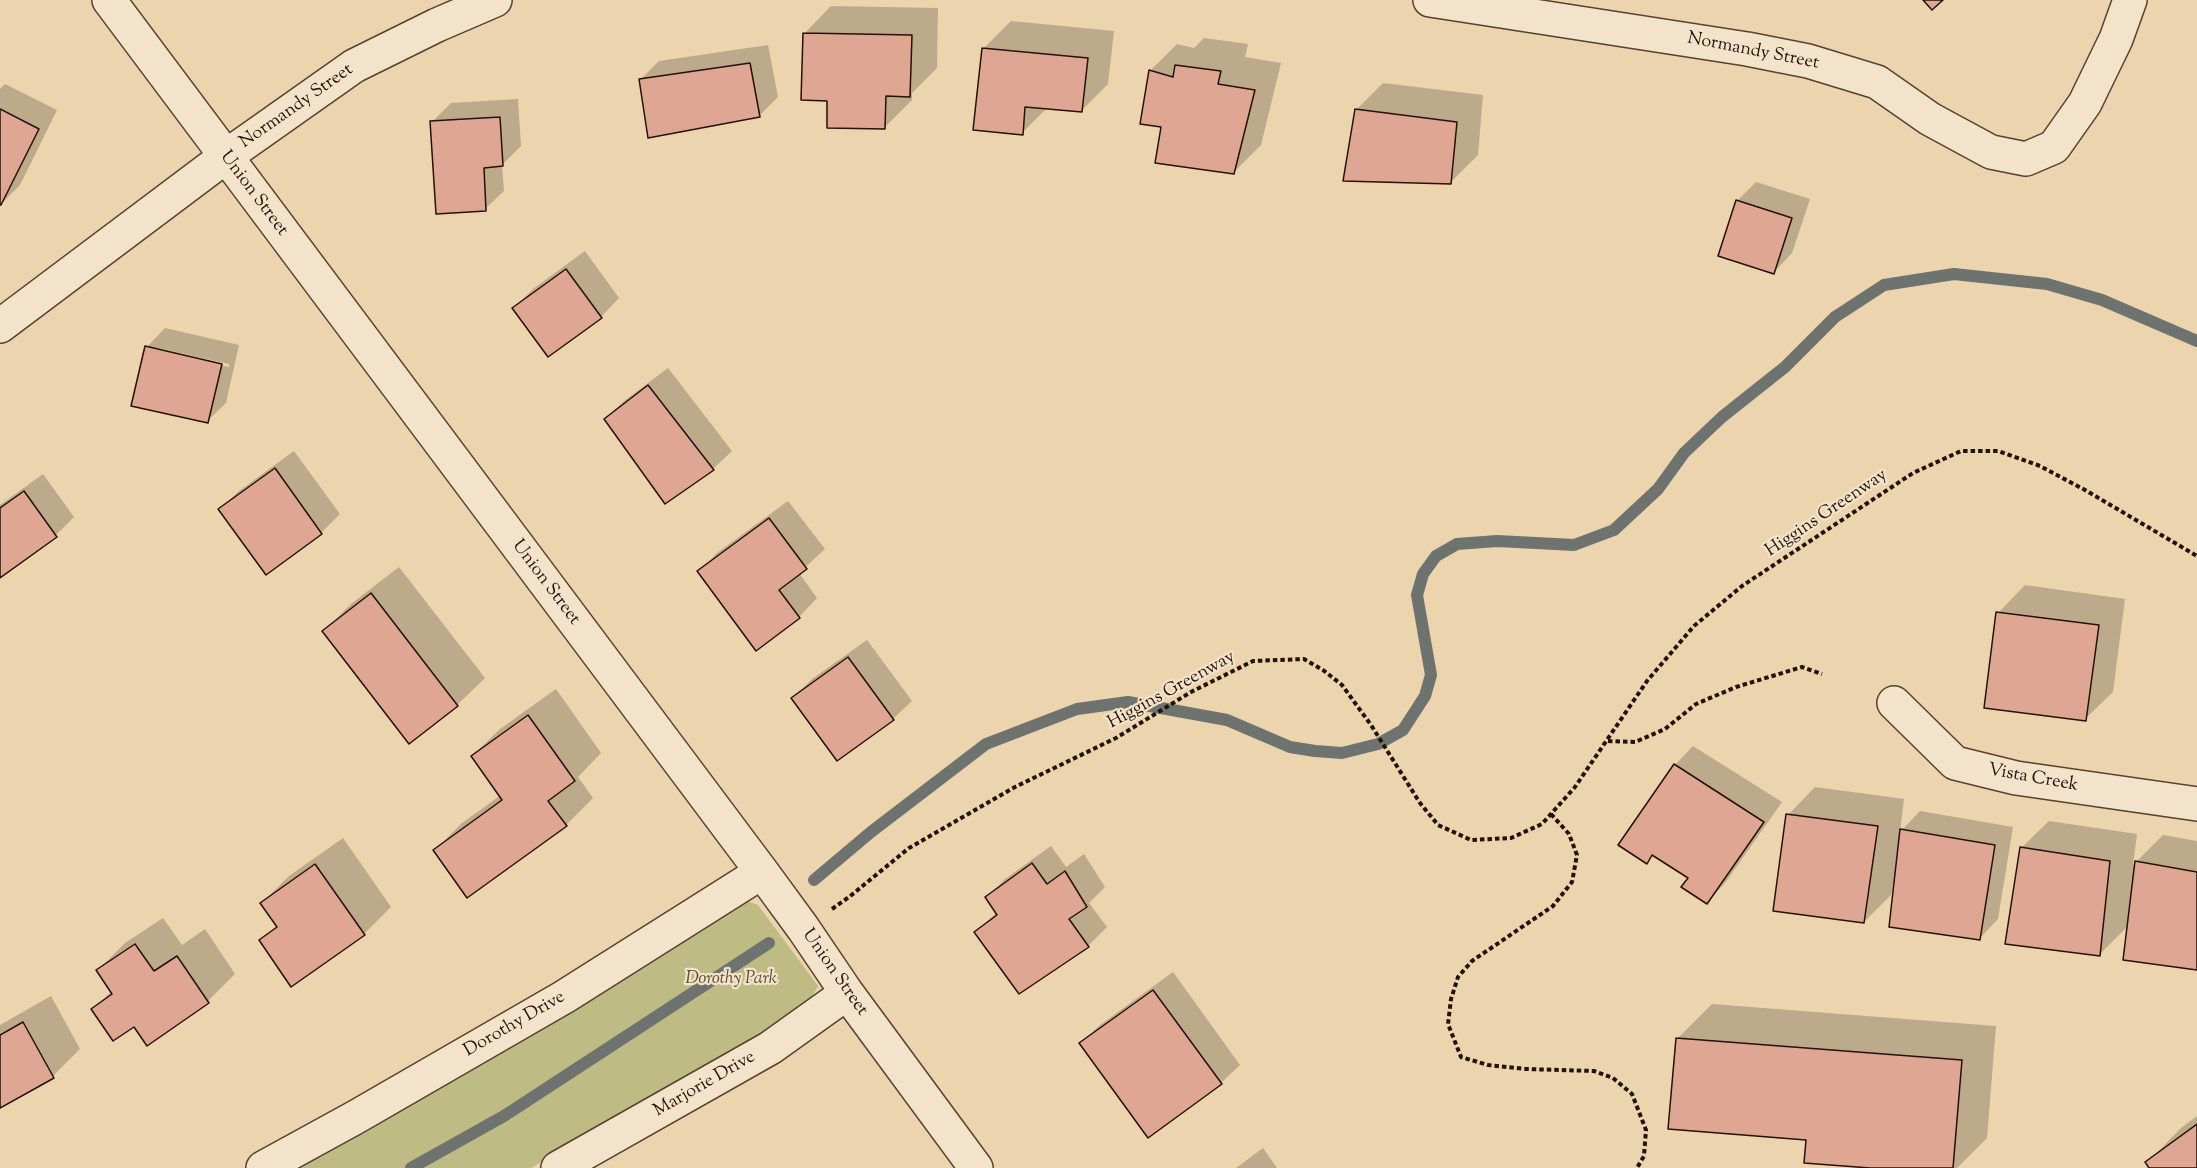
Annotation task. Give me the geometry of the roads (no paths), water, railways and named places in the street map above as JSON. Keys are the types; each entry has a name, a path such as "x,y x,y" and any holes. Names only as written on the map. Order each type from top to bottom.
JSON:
{"street":[{"name":"Union Street","path":"109,0 762,872 847,993 976,1168"},
{"name":"Normandy Street","path":"0,326 225,157 354,66 437,25 495,0"},
{"name":"Normandy Street","path":"1430,0 1747,49 1808,61 1877,82 1930,119 1991,152 2026,159 2054,147 2085,103 2116,39 2130,0"},
{"name":"Vista Creek","path":"1894,703 1955,763 2016,778 2197,804"},
{"name":"Dorothy Drive","path":"262,1168 356,1117 564,997 762,872"},
{"name":"Marjorie Drive","path":"558,1168 770,1048 847,993"}],"waterway":[{"path":"814,880 871,832 986,744 1077,709 1128,702 1227,720 1290,747 1315,751 1342,753 1378,744 1403,730 1425,696 1431,675 1417,595 1423,574 1436,556 1457,544 1497,541 1574,545 1614,530 1658,489 1684,453 1722,417 1785,367 1835,317 1884,285 1954,274 2047,284 2102,300 2197,341"},
{"path":"411,1168 504,1116 769,943"}],"park label":[{"name":"Dorothy Park","path":"731,980"}]}
